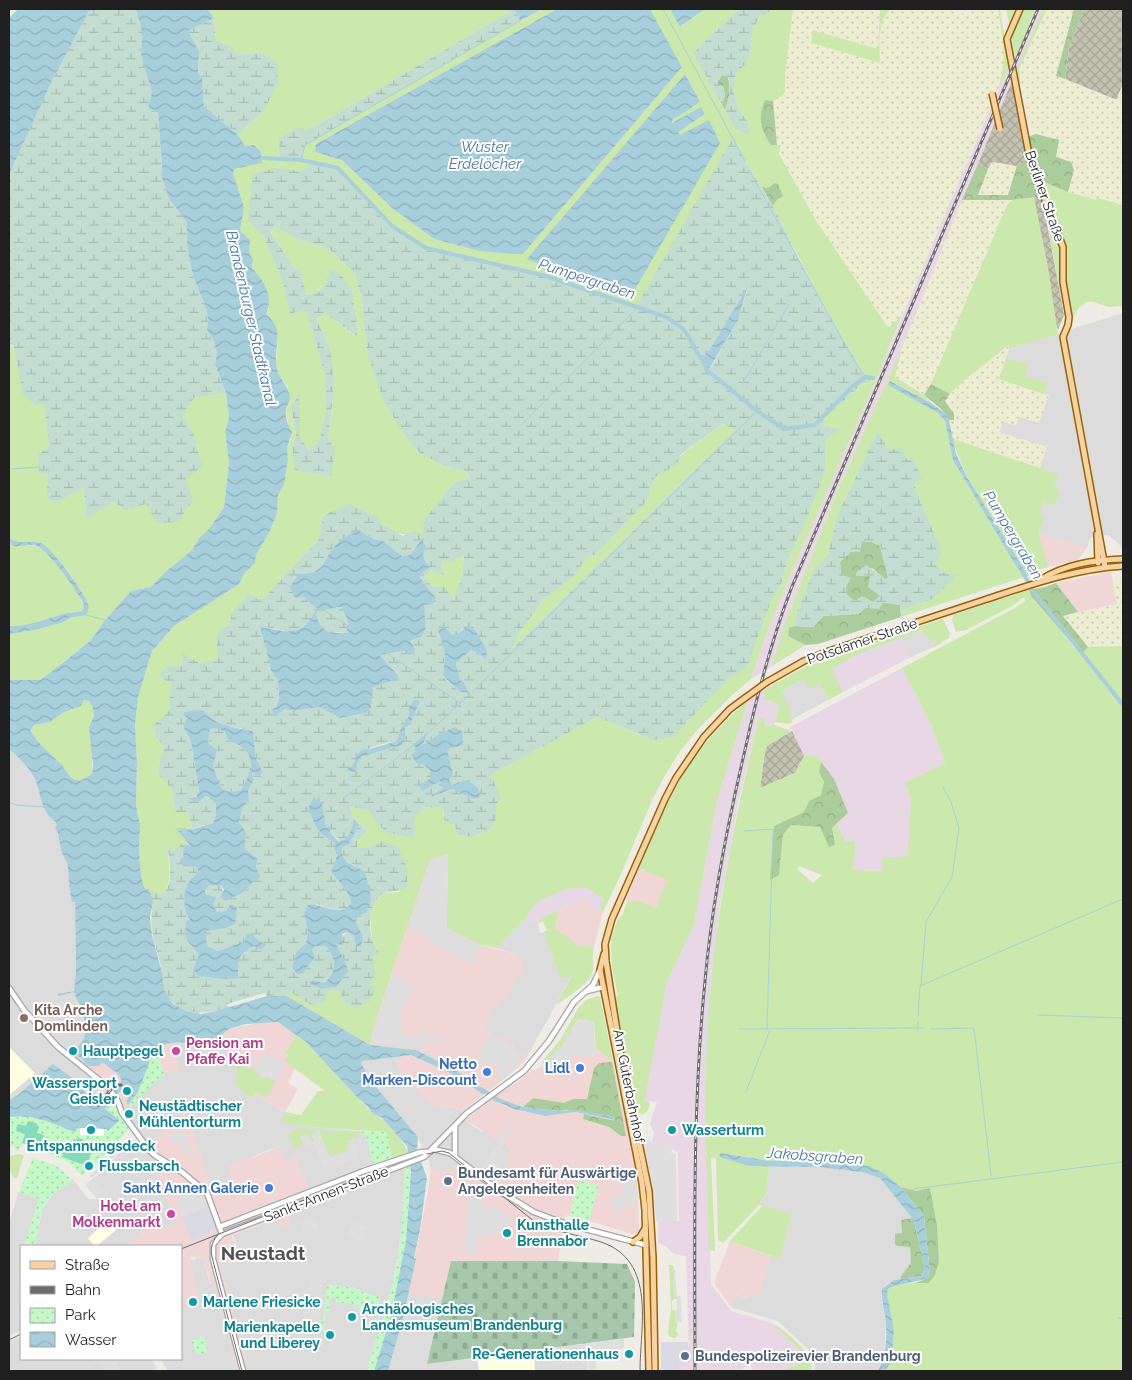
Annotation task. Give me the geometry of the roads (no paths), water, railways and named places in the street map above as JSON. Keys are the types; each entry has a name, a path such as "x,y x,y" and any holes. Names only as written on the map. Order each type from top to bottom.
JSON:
{"main road":[{"name":"Berliner Straße","path":"1020,9 1007,39 1030,160 1063,247 1064,287 1069,317 1063,337 1091,484 1104,565"},
{"path":"992,92 1000,129"},
{"name":"Berliner Straße","path":"1097,561 1098,532"},
{"path":"1104,565 1123,559"},
{"path":"1097,561 1104,565 1123,566"},
{"name":"Potsdamer Straße","path":"1034,584 1053,572 1097,561"},
{"name":"Potsdamer Straße","path":"603,987 600,970 612,918 665,799 676,778 704,737 730,709 766,682 804,661 829,651 1026,586 1104,565"},
{"name":"Potsdamer Straße","path":"605,946 610,985"},
{"path":"603,987 610,985"},
{"name":"Am Güterbahnhof","path":"610,985 642,1184 646,1246 649,1371"},
{"name":"Am Güterbahnhof","path":"603,987 649,1191 655,1371"},
{"path":"633,1242 642,1234 645,1224"},
{"path":"646,1246 652,1247"}],"street":[{"path":"431,1150 466,1113 524,1071 549,1041 574,1002 593,985 600,970"},
{"path":"585,992 603,987"},
{"path":"9,988 40,1029 58,1048 100,1080 111,1091 117,1099 122,1113 149,1150 182,1172 207,1193 222,1234 214,1243 212,1258 243,1371"},
{"path":"455,1126 455,1156 498,1190 534,1212 563,1223 646,1246"},
{"name":"Sankt-Annen-Straße","path":"222,1234 431,1150 448,1151 455,1156"},
{"name":"Sankt-Annen-Straße","path":"219,1227 364,1171 407,1160"}],"water":[{"path":"18,9 90,9 52,81 12,168 9,179 9,18"},
{"name":"Brandenburger Stadtkanal","path":"136,9 207,9 214,18 188,31 199,51 198,73 202,78 204,106 238,135 245,146 254,145 261,152 262,163 234,169 233,173 244,207 240,231 250,240 249,252 253,260 252,268 264,284 269,301 266,314 276,327 277,369 289,394 290,399 286,415 292,432 287,448 288,460 284,485 278,495 277,513 270,531 256,555 255,563 244,574 238,585 174,626 152,651 138,697 135,725 137,762 136,805 140,825 139,851 141,876 144,887 150,893 153,902 150,917 152,935 162,973 164,990 173,1004 186,1011 201,1014 267,996 287,996 370,1045 416,1050 457,1071 485,1091 483,1094 452,1074 411,1055 363,1061 361,1063 370,1080 418,1137 417,1150 427,1178 414,1258 416,1259 403,1318 388,1371 374,1371 391,1316 406,1240 411,1172 407,1146 382,1118 372,1113 306,1042 278,1022 246,1024 229,1029 216,1039 170,1043 155,1048 138,1092 128,1105 126,1101 134,1090 126,1084 118,1094 116,1091 118,1084 122,1081 117,1073 102,1062 99,1066 89,1066 84,1063 84,1060 73,1053 84,1038 85,1026 81,1009 74,992 59,996 58,994 74,991 76,970 75,902 72,902 71,898 68,867 55,827 57,824 45,810 33,775 9,749 9,680 40,680 65,661 91,640 105,620 131,591 151,587 165,572 191,551 224,507 229,462 225,432 229,417 226,393 215,364 217,353 213,339 207,330 206,308 193,276 187,246 187,222 169,199 161,176 158,113 148,108 152,92 141,55 142,32","holes":["84,700 89,701 93,708 94,716 89,727 93,765 92,774 80,781 73,779 30,731 34,725 50,722 64,712 81,706"]},
{"path":"515,9 542,9 520,21"},
{"name":"Wuster Erdelöcher","path":"557,9 650,9 682,67 523,254 479,251 434,239 392,208 342,160 315,152 316,144"},
{"path":"670,9 705,9 680,27"},
{"path":"685,74 700,102 672,120 672,123 701,107 705,114 678,132 680,135 709,120 720,143 630,298 527,259"},
{"path":"748,286 738,320 708,371 701,360 712,346"},
{"path":"890,381 931,403 946,414 956,454 967,477 1027,574 1030,575 1024,577 1015,564 953,460 945,421 938,413 888,385"},
{"path":"358,530 374,539 383,541 402,556 410,555 422,539 426,548 422,556 429,568 422,573 420,578 436,598 433,604 424,605 426,629 421,637 410,641 414,647 415,655 405,651 380,655 398,675 397,679 373,687 371,708 366,713 340,718 319,707 295,711 285,709 275,717 271,710 276,707 279,698 278,681 271,670 260,626 286,631 299,629 305,626 316,610 318,611 316,614 318,621 324,629 332,632 348,633 346,626 349,625 342,607 325,610 319,609 304,597 295,598 290,587 299,574 312,573 321,567 335,545"},
{"path":"9,538 19,542 38,542 43,544 53,554 86,598 88,611 86,615 69,618 64,622 39,629 9,634 9,626 30,624 65,613 82,611 84,608 83,602 74,588 46,553 34,545 14,546 9,542"},
{"path":"469,625 475,630 487,650 486,660 480,654 471,650 456,663 460,680 464,682 469,693 460,692 443,676 445,654 438,629 444,627 452,635 459,633"},
{"path":"414,700 420,702 410,724 405,728 405,739 402,745 361,757 355,772 348,771 347,769 355,762 356,755 364,749 397,741 401,728 409,716 409,708"},
{"path":"203,710 219,722 232,727 253,731 256,758 263,773 257,776 252,774 254,780 248,790 249,801 243,807 239,822 246,832 245,849 258,859 256,867 261,878 254,880 246,889 226,901 220,897 224,890 221,885 210,885 205,890 206,894 216,898 213,904 217,912 226,911 231,904 237,908 235,924 226,928 206,931 207,946 218,951 245,941 246,934 251,933 259,941 266,944 261,950 254,946 241,955 238,978 227,979 198,976 193,970 199,955 188,942 186,935 186,922 190,919 186,911 185,894 190,880 198,871 196,867 183,866 181,860 184,845 191,846 178,831 213,823 216,814 216,803 206,796 198,802 186,798 196,797 199,792 191,741 183,726 187,718 183,714 185,712","holes":["217,728 225,732 229,741 245,749 249,755 249,774 241,790 224,790 213,767 217,750 208,743 210,729"]},
{"path":"455,727 462,731 463,745 447,749 453,773 449,780 452,785 466,780 478,788 480,797 473,799 452,789 433,796 431,795 443,788 440,781 422,791 419,786 431,778 431,772 424,765 416,763 411,755 416,751 414,744 428,732 422,746 437,735"},
{"path":"314,797 322,803 326,827 330,827 330,832 339,842 346,839 354,820 359,825 349,844 342,847 342,853 349,863 365,872 371,899 366,913 359,915 356,922 363,936 361,947 356,946 354,936 347,932 342,934 343,945 336,944 348,971 337,986 322,989 309,984 313,980 324,983 333,970 334,961 326,947 315,946 312,950 315,957 302,974 297,974 292,967 296,952 306,943 308,932 304,914 308,905 341,910 351,904 346,891 331,872 337,856 335,843 320,831 308,808"},
{"path":"53,1064 77,1081 75,1084 119,1121 108,1131 107,1129 77,1128 75,1132 35,1118 9,1117 9,1100 18,1095"},
{"path":"495,1097 523,1107 559,1111 575,1110 612,1116 617,1122 611,1119 575,1112 545,1116 514,1109 493,1100"},
{"path":"720,1153 770,1161 814,1160 869,1166 885,1174 901,1187 924,1216 930,1272 928,1278 888,1289 887,1294 894,1331 891,1363 885,1371 878,1371 884,1354 886,1336 882,1289 894,1280 921,1276 925,1269 912,1218 880,1178 861,1172 819,1167 750,1166 722,1158 719,1155"}],"waterway":[{"path":"663,9 745,161"},
{"path":"301,160 305,145 520,21"},
{"name":"Pumpergraben","path":"262,158 301,160 338,168 392,226 426,248 546,276 666,317 681,327 686,333 708,371 757,411 784,429 815,425 853,386 866,377 873,378"},
{"path":"749,170 855,362 866,377"},
{"path":"743,383 789,304"},
{"path":"521,425 637,308"},
{"path":"9,344 14,343"},
{"path":"473,691 757,411"},
{"path":"11,469 39,467"},
{"name":"Pumpergraben","path":"1023,573 1036,595 1123,705"},
{"path":"284,583 290,587"},
{"path":"322,609 348,626"},
{"path":"86,615 105,620"},
{"path":"388,654 460,703"},
{"path":"427,734 470,694"},
{"path":"345,797 414,745"},
{"path":"921,985 926,922 952,877 959,828 951,802 943,787"},
{"path":"9,802 16,805 44,807"},
{"path":"745,831 773,829 767,1029"},
{"path":"918,1016 920,986 1123,899"},
{"path":"1037,1015 1123,1018"},
{"path":"917,1028 918,1022"},
{"path":"739,1029 923,1028"},
{"path":"931,1029 974,1028 991,1175"},
{"path":"746,1092 770,1030"},
{"path":"101,1110 119,1089"},
{"path":"481,1089 498,1100"},
{"path":"913,1189 1123,1162"},
{"path":"902,1190 908,1190"},
{"path":"1118,1318 1123,1319"}],"tram line":[{"path":"427,1154 442,1151 449,1153 535,1222 559,1231 601,1242 619,1251 631,1264 638,1279 642,1297 640,1371"},
{"path":"182,1249 363,1177"},
{"path":"220,1233 213,1241 211,1254 242,1371"},
{"path":"9,1340 20,1334"}],"railway":[{"path":"695,1371 696,1127 705,981 721,865 754,709 791,589 1038,9"},
{"path":"98,1105 114,1086 121,1085"}],"place":[{"name":"Kita Arche Domlinden","path":"24,1018"},
{"name":"Hauptpegel","path":"73,1051"},
{"name":"Pension am Pfaffe Kai","path":"176,1051"},
{"name":"Lidl","path":"580,1068"},
{"name":"Netto Marken-Discount","path":"487,1072"},
{"name":"Wassersport Geisler","path":"127,1091"},
{"name":"Neustädtischer Mühlentorturm","path":"129,1114"},
{"name":"Entspannungsdeck","path":"91,1130"},
{"name":"Wasserturm","path":"672,1130"},
{"name":"Flussbarsch","path":"89,1166"},
{"name":"Bundesamt für Auswärtige Angelegenheiten","path":"448,1181"},
{"name":"Sankt Annen Galerie","path":"269,1188"},
{"name":"Hotel am Molkenmarkt","path":"171,1214"},
{"name":"Kunsthalle Brennabor","path":"507,1233"},
{"name":"Marlene Friesicke","path":"193,1302"},
{"name":"Archäologisches Landesmuseum Brandenburg","path":"352,1317"},
{"name":"Marienkapelle und Liberey","path":"330,1335"},
{"name":"Re-Generationenhaus","path":"629,1354"},
{"name":"Bundespolizeirevier Brandenburg","path":"685,1356"}],"district":[{"name":"Neustadt","path":"263,1253"}],"water label":[{"name":"Jakobsgraben","path":"815,1156"}]}
